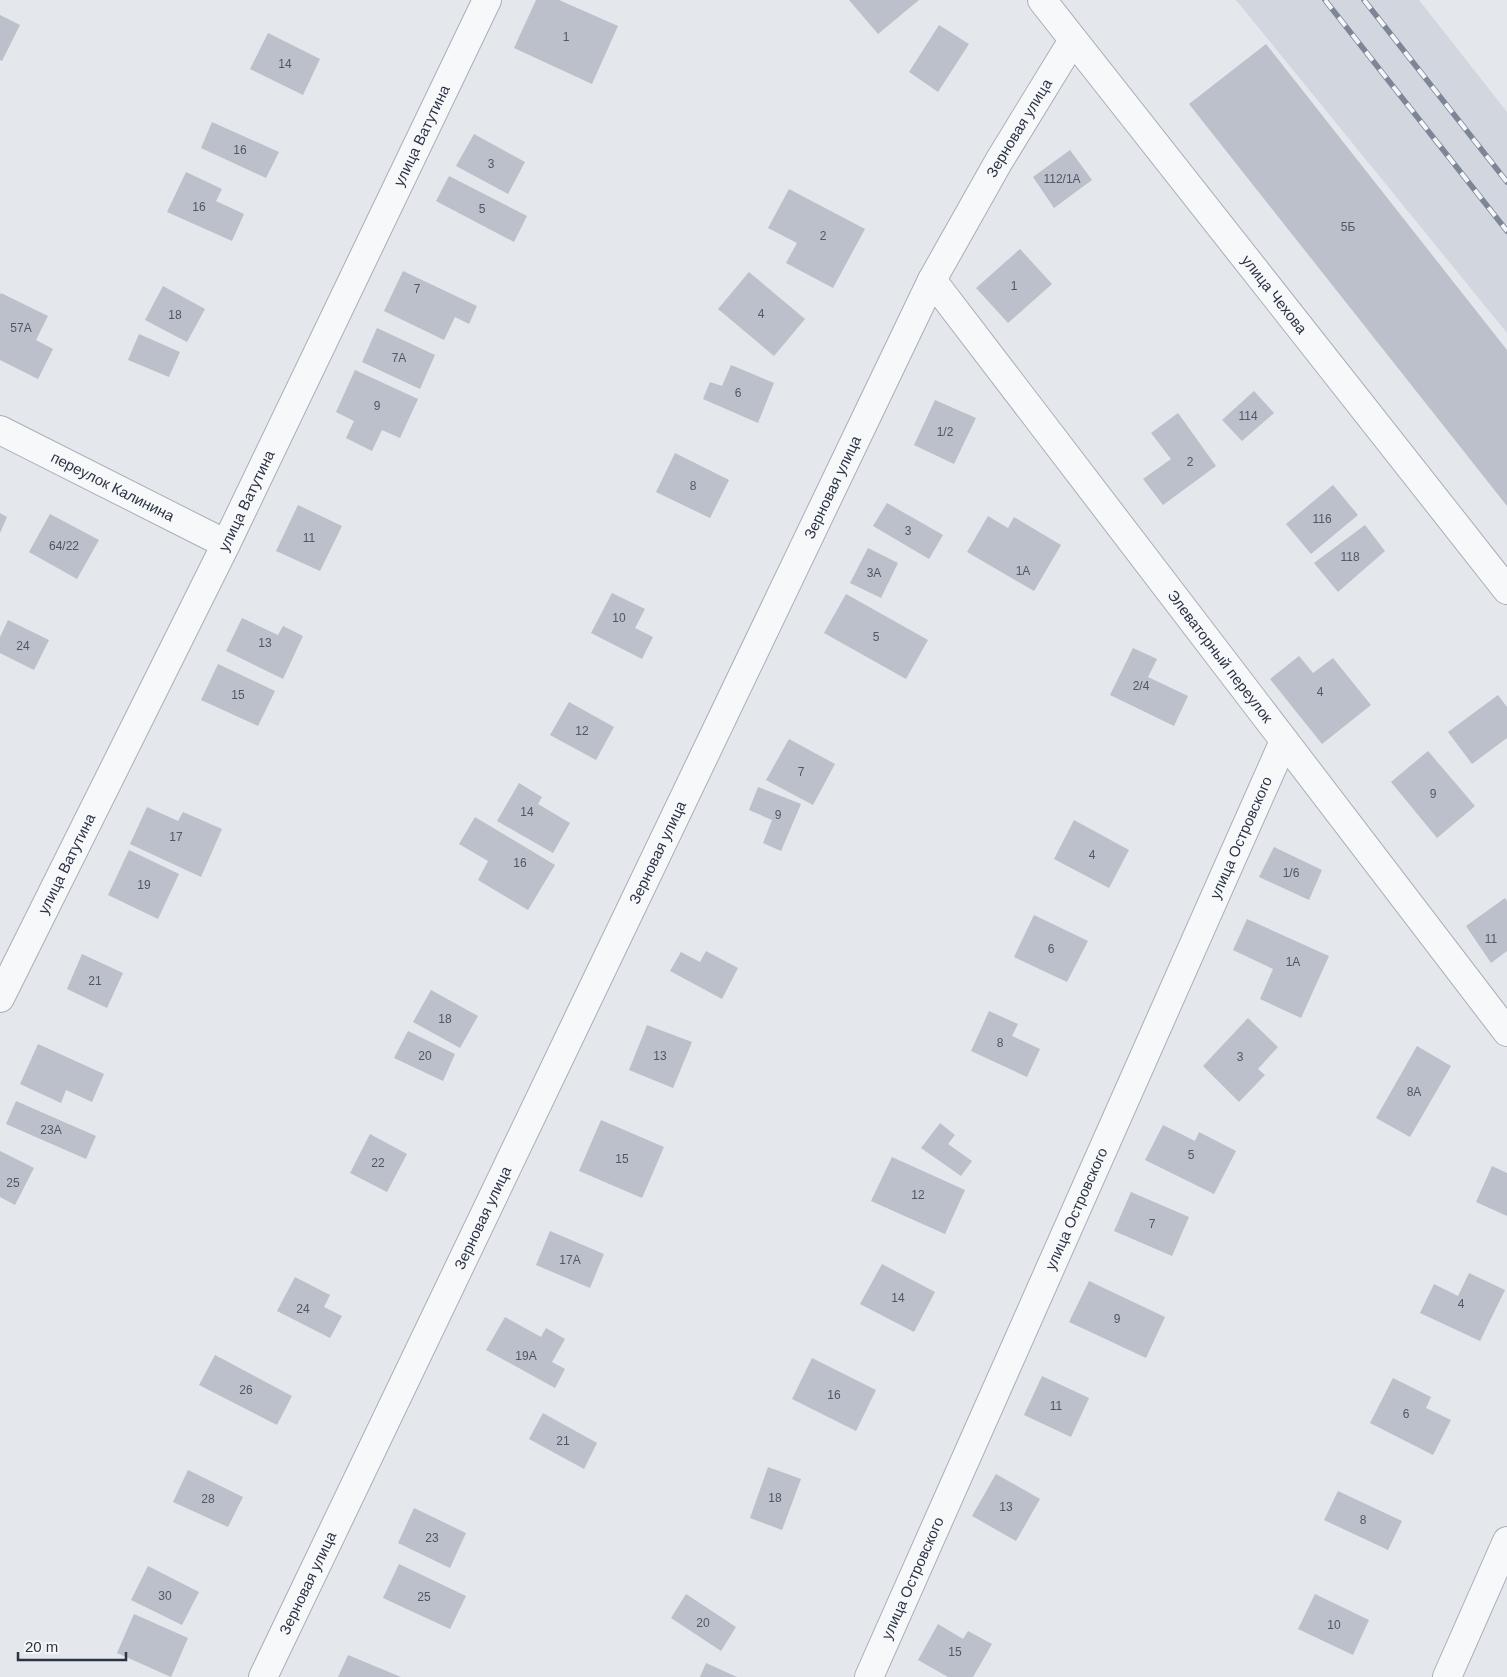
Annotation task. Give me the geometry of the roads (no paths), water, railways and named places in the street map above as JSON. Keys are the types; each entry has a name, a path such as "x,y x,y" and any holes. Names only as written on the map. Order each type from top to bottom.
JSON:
{"street":[{"name":"улица Ватутина","path":"0,998 226,544 486,0"},
{"name":"улица Чехова","path":"1042,0 1507,590"},
{"name":"Зерновая улица","path":"263,1677 932,280 999,161 1073,40"},
{"name":"Элеваторный переулок","path":"932,280 1507,1032"},
{"name":"переулок Калинина","path":"0,430 226,544"},
{"name":"улица Островского","path":"869,1677 1284,741"},
{"path":"1447,1677 1507,1541"}],"railway":[{"path":"1325,0 1507,231"},
{"path":"1364,0 1507,182"}]}
